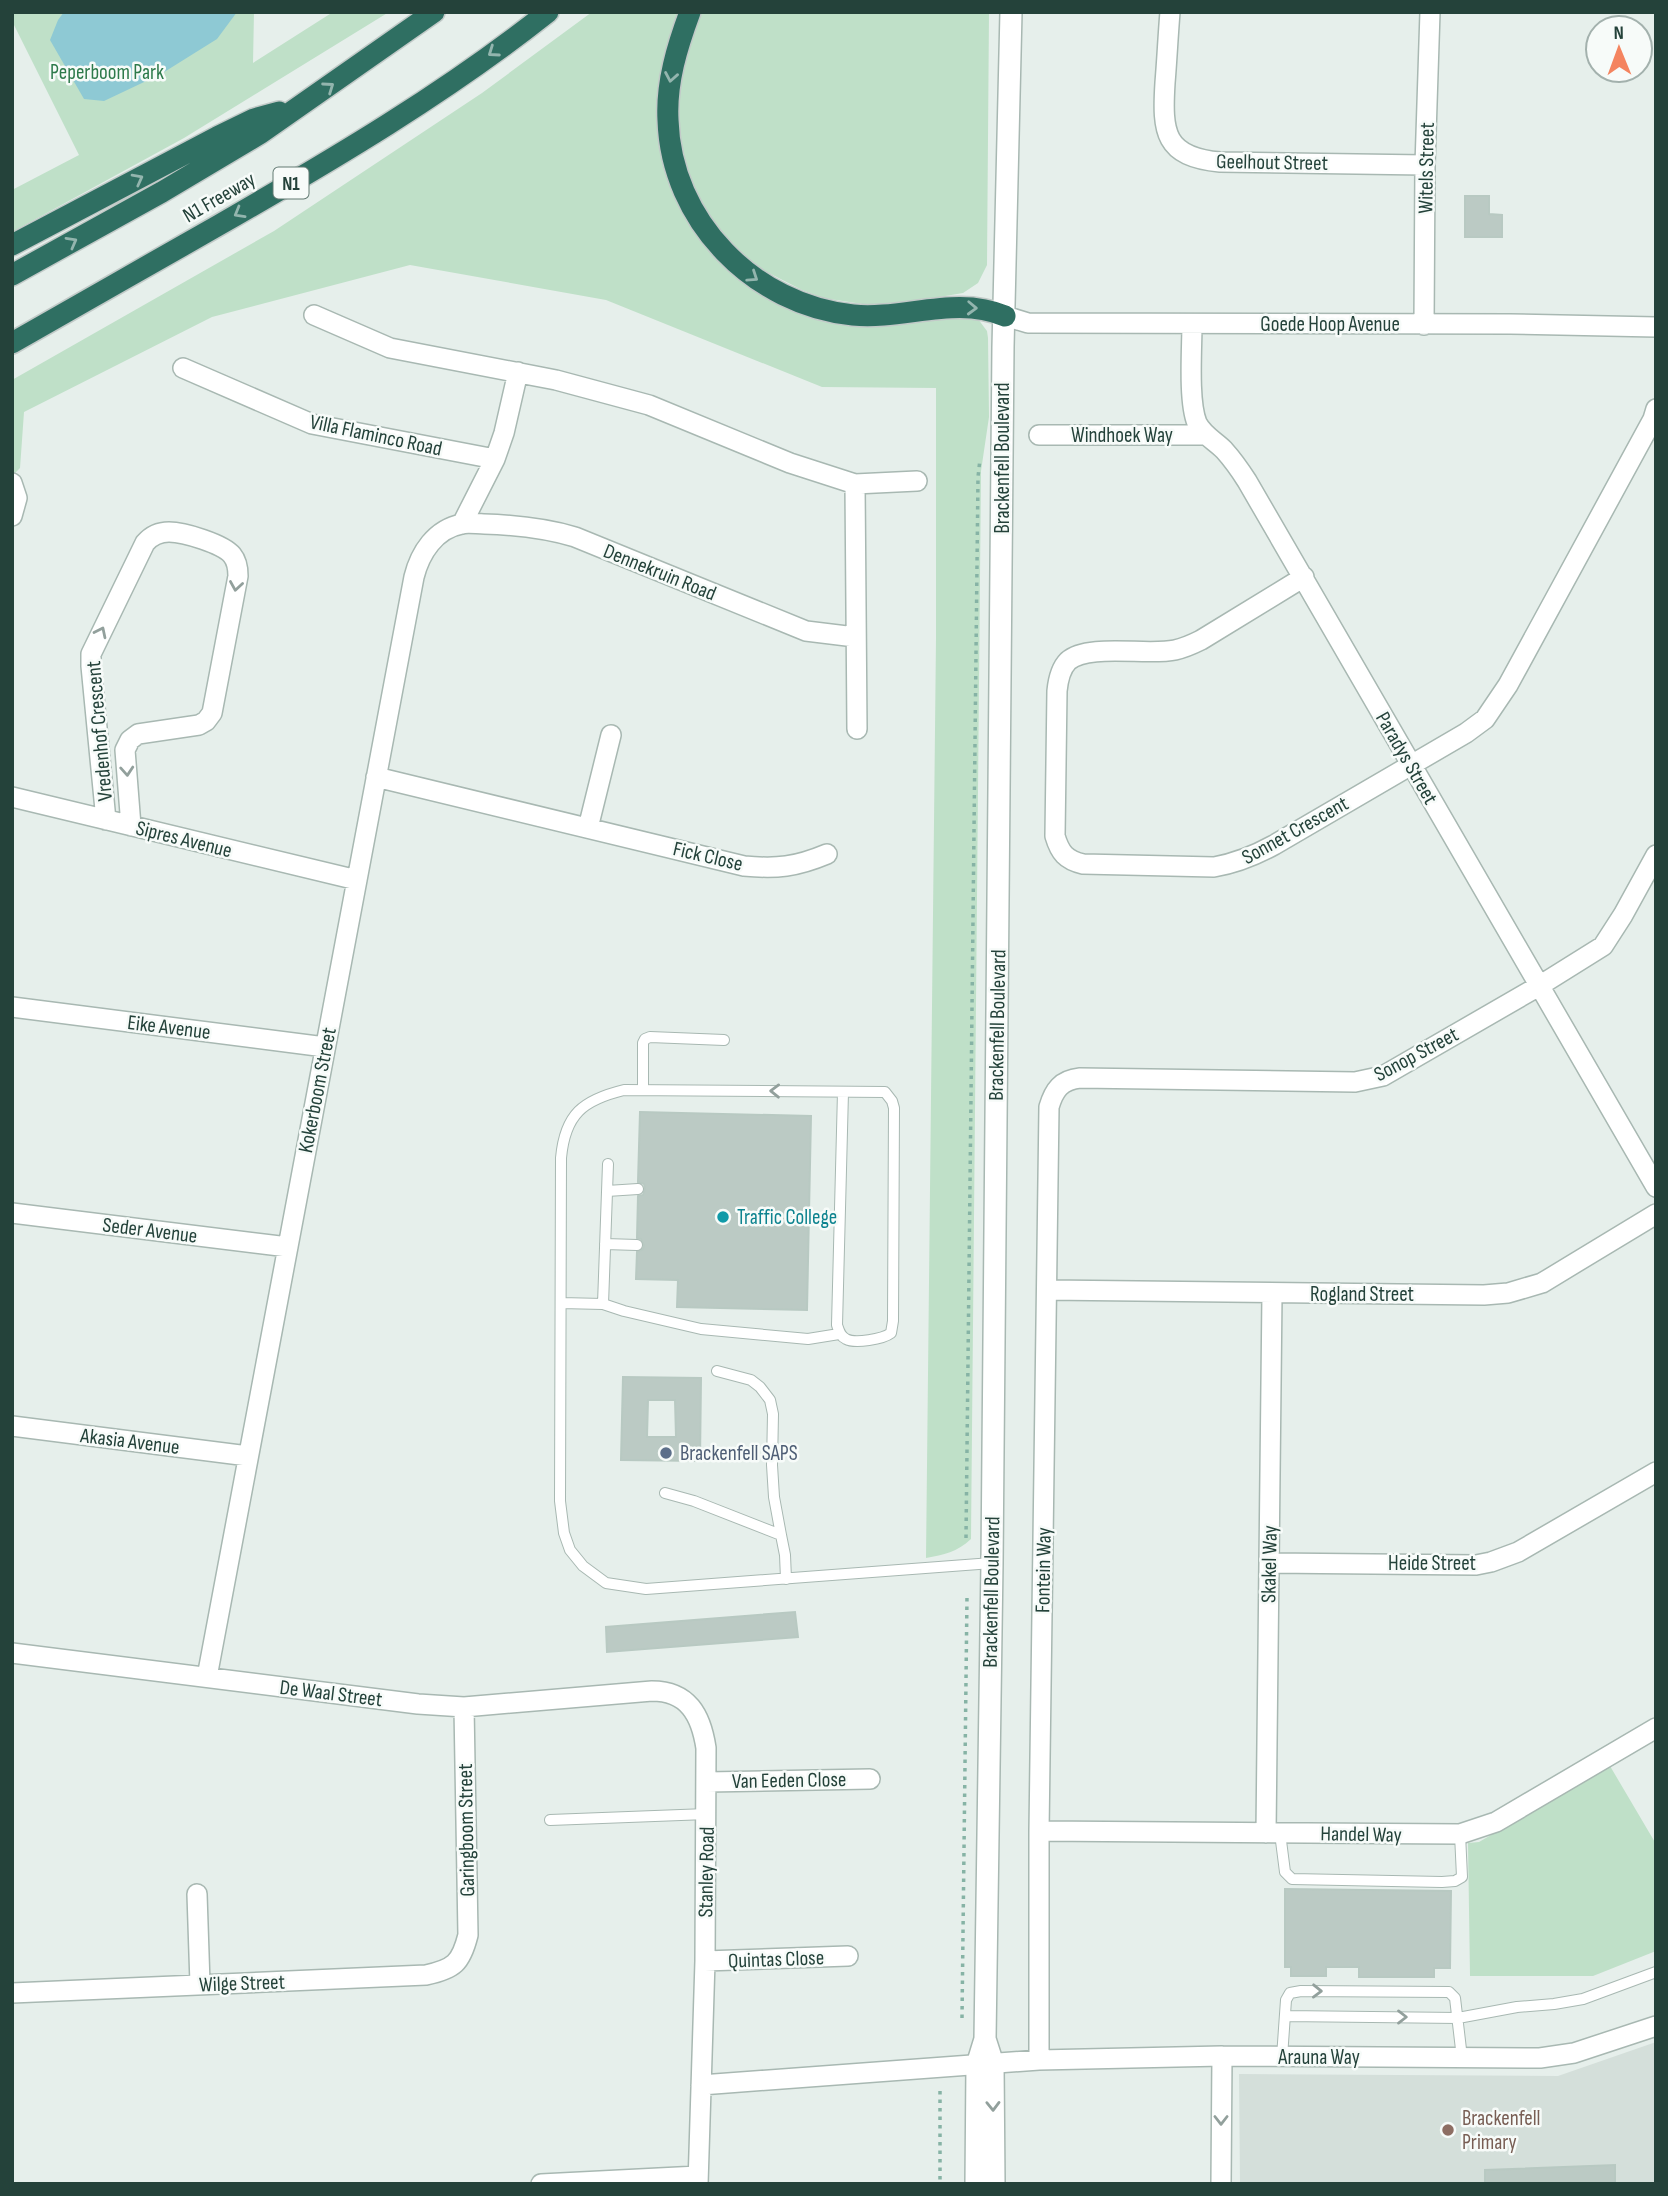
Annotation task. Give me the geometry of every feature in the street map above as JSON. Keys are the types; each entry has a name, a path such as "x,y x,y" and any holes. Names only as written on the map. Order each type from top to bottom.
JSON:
{"highway":[{"name":"N1 Freeway","path":"12,275 162,192 304,104 434,12"},
{"name":"N1 Freeway","path":"16,343 388,124 456,79 548,12"},
{"path":"690,12 679,42 668,95 671,147 688,201 701,223 737,266 788,296 819,308 853,315 978,307 1005,316"},
{"path":"12,245 217,137 254,120 304,104"}],"street":[{"name":"Brackenfell Boulevard","path":"976,2184 985,2064 1003,347 1011,12"},
{"name":"Geelhout Street","path":"1170,12 1164,122 1172,142 1189,156 1220,162 1425,165"},
{"name":"Witels Street","path":"1424,325 1430,12"},
{"path":"314,315 390,348 585,387 667,411 790,463 855,484 917,481"},
{"name":"Goede Hoop Avenue","path":"1005,316 1028,323 1656,327"},
{"name":"Paradys Street","path":"1192,324 1191,383 1197,422 1206,435 1236,464 1304,577 1656,1187"},
{"name":"Villa Flaminco Road","path":"183,369 312,424 495,459"},
{"path":"462,524 495,459 518,372"},
{"name":"Sonnet Crescent","path":"1304,577 1187,646 1160,652 1091,652 1078,655 1063,666 1057,691 1055,836 1063,855 1069,861 1083,864 1214,867 1234,864 1274,845 1466,733 1485,719 1497,703 1656,409"},
{"name":"Windhoek Way","path":"1039,435 1206,435"},
{"path":"12,483 17,505 12,516"},
{"path":"855,484 857,729"},
{"name":"Dennekruin Road","path":"462,524 555,531 806,631 855,637"},
{"name":"Kokerboom Street","path":"207,1677 417,564 424,549 432,541 462,524"},
{"name":"Vredenhof Crescent","path":"106,820 92,654 145,543 159,533 180,533 222,547 234,559 238,576 212,713 199,725 138,733 130,740 125,750 131,826"},
{"path":"588,828 611,735"},
{"name":"Fick Close","path":"376,777 744,866 775,869 795,866 827,854"},
{"name":"Sipres Avenue","path":"12,797 356,880"},
{"name":"Sonop Street","path":"1061,1084 1080,1078 1355,1082 1383,1076 1603,946 1656,855"},
{"name":"Eike Avenue","path":"12,1007 325,1047"},
{"name":"Fontein Way","path":"1039,2060 1049,1107 1053,1093 1061,1084"},
{"name":"Seder Avenue","path":"12,1213 288,1247"},
{"name":"Rogland Street","path":"1047,1290 1272,1294 1508,1293 1542,1283 1656,1214"},
{"name":"Skakel Way","path":"1272,1294 1269,1563 1273,1833"},
{"name":"Akasia Avenue","path":"12,1426 248,1456"},
{"name":"Heide Street","path":"1269,1563 1476,1565 1491,1562 1518,1552 1656,1472"},
{"name":"De Waal Street","path":"12,1653 418,1704 464,1707 652,1690"},
{"name":"Stanley Road","path":"652,1690 679,1696 696,1713 704,1732 707,1814 698,2180"},
{"name":"Garingboom Street","path":"463,1953 468,1935 464,1707"},
{"name":"Handel Way","path":"1040,1831 1460,1834 1496,1822 1654,1732"},
{"name":"Van Eeden Close","path":"707,1782 870,1779"},
{"path":"197,1894 200,1984"},
{"name":"Wilge Street","path":"12,1993 426,1975 444,1971 456,1964 463,1953"},
{"name":"Quintas Close","path":"705,1961 848,1956"},
{"name":"Arauna Way","path":"985,2064 1039,2060 1222,2056 1540,2058 1574,2053 1656,2026"},
{"path":"1221,2184 1222,2056"},
{"name":"Brackenfell Boulevard","path":"985,2064 994,2184"},
{"path":"701,2085 985,2064"},
{"path":"541,2184 698,2180"}],"lane":[{"path":"643,1090 645,1039 724,1040"},
{"path":"561,1303 603,1304 701,1329 808,1339 839,1334 852,1341 886,1337 891,1333 893,1321 894,1108 889,1095 880,1090 643,1090 614,1093 587,1103 574,1115 566,1130 561,1158 561,1303 561,1520 570,1550 583,1566 606,1583 646,1589 992,1563"},
{"path":"839,1334 837,1325 843,1092"},
{"path":"603,1304 608,1164"},
{"path":"607,1191 638,1189"},
{"path":"605,1244 637,1245"},
{"path":"718,1371 751,1380 769,1400 773,1414 774,1497 785,1555 786,1579"},
{"path":"664,1493 694,1501 781,1535"},
{"path":"550,1820 707,1814"},
{"path":"1273,1833 1285,1872 1292,1879 1429,1882 1452,1882 1462,1877 1460,1834"},
{"path":"1284,2016 1458,2018 1583,1999 1656,1972"},
{"path":"1282,2057 1288,1996 1294,1991 1301,1991 1448,1992 1455,1998 1462,2058"}],"path":[{"path":"966,1538 978,477 981,452"},
{"path":"962,2018 967,1596"},
{"path":"940,2091 940,2184"}],"shaded area":[{"name":"Brackenfell Primary","path":"1656,2042 1656,2184 1240,2184 1239,2074 1558,2076"}],"green space":[{"name":"Peperboom Park","path":"12,12 254,12 253,63 333,12 389,12 184,138 12,232 12,190 79,155 12,21"},
{"path":"592,12 682,12 674,34 678,197 787,305 950,313 978,319 987,331 989,417 981,471 971,1539 955,1550 939,1556 926,1558 936,638 936,388 822,387 606,300 410,265 212,317 24,412 20,468 15,473 12,471 12,380 274,231 482,93"},
{"path":"697,12 989,12 987,265 978,283 963,293 892,305 869,305 823,298 802,290 761,269 742,255 710,222 683,166 675,108 688,38"},
{"path":"1610,1766 1656,1844 1656,1951 1593,1976 1470,1976 1468,1843 1479,1842"}],"water":[{"path":"64,12 237,12 217,39 161,74 104,101 84,99 50,40"}],"building":[{"path":"1465,196 1489,196 1489,214 1502,215 1502,237 1465,237"},
{"name":"Traffic College","path":"640,1112 811,1116 807,1310 677,1307 678,1280 636,1279 637,1252 643,1249 644,1245 641,1239 637,1238 638,1196 643,1195 645,1189 644,1184 638,1182"},
{"path":"623,1377 701,1378 700,1461 621,1460","holes":["648,1400 675,1400 676,1437 647,1437"]},
{"path":"795,1612 798,1637 607,1652 606,1627"},
{"path":"1285,1889 1451,1891 1450,1968 1434,1968 1434,1977 1359,1977 1359,1967 1326,1967 1326,1976 1291,1976 1291,1967 1285,1967"},
{"name":"Brackenfell Primary","path":"1615,2165 1615,2184 1485,2184 1485,2170"}],"place":[{"name":"Traffic College","path":"723,1217"},
{"name":"Brackenfell SAPS","path":"666,1453"},
{"name":"Brackenfell Primary","path":"1448,2130"}]}
